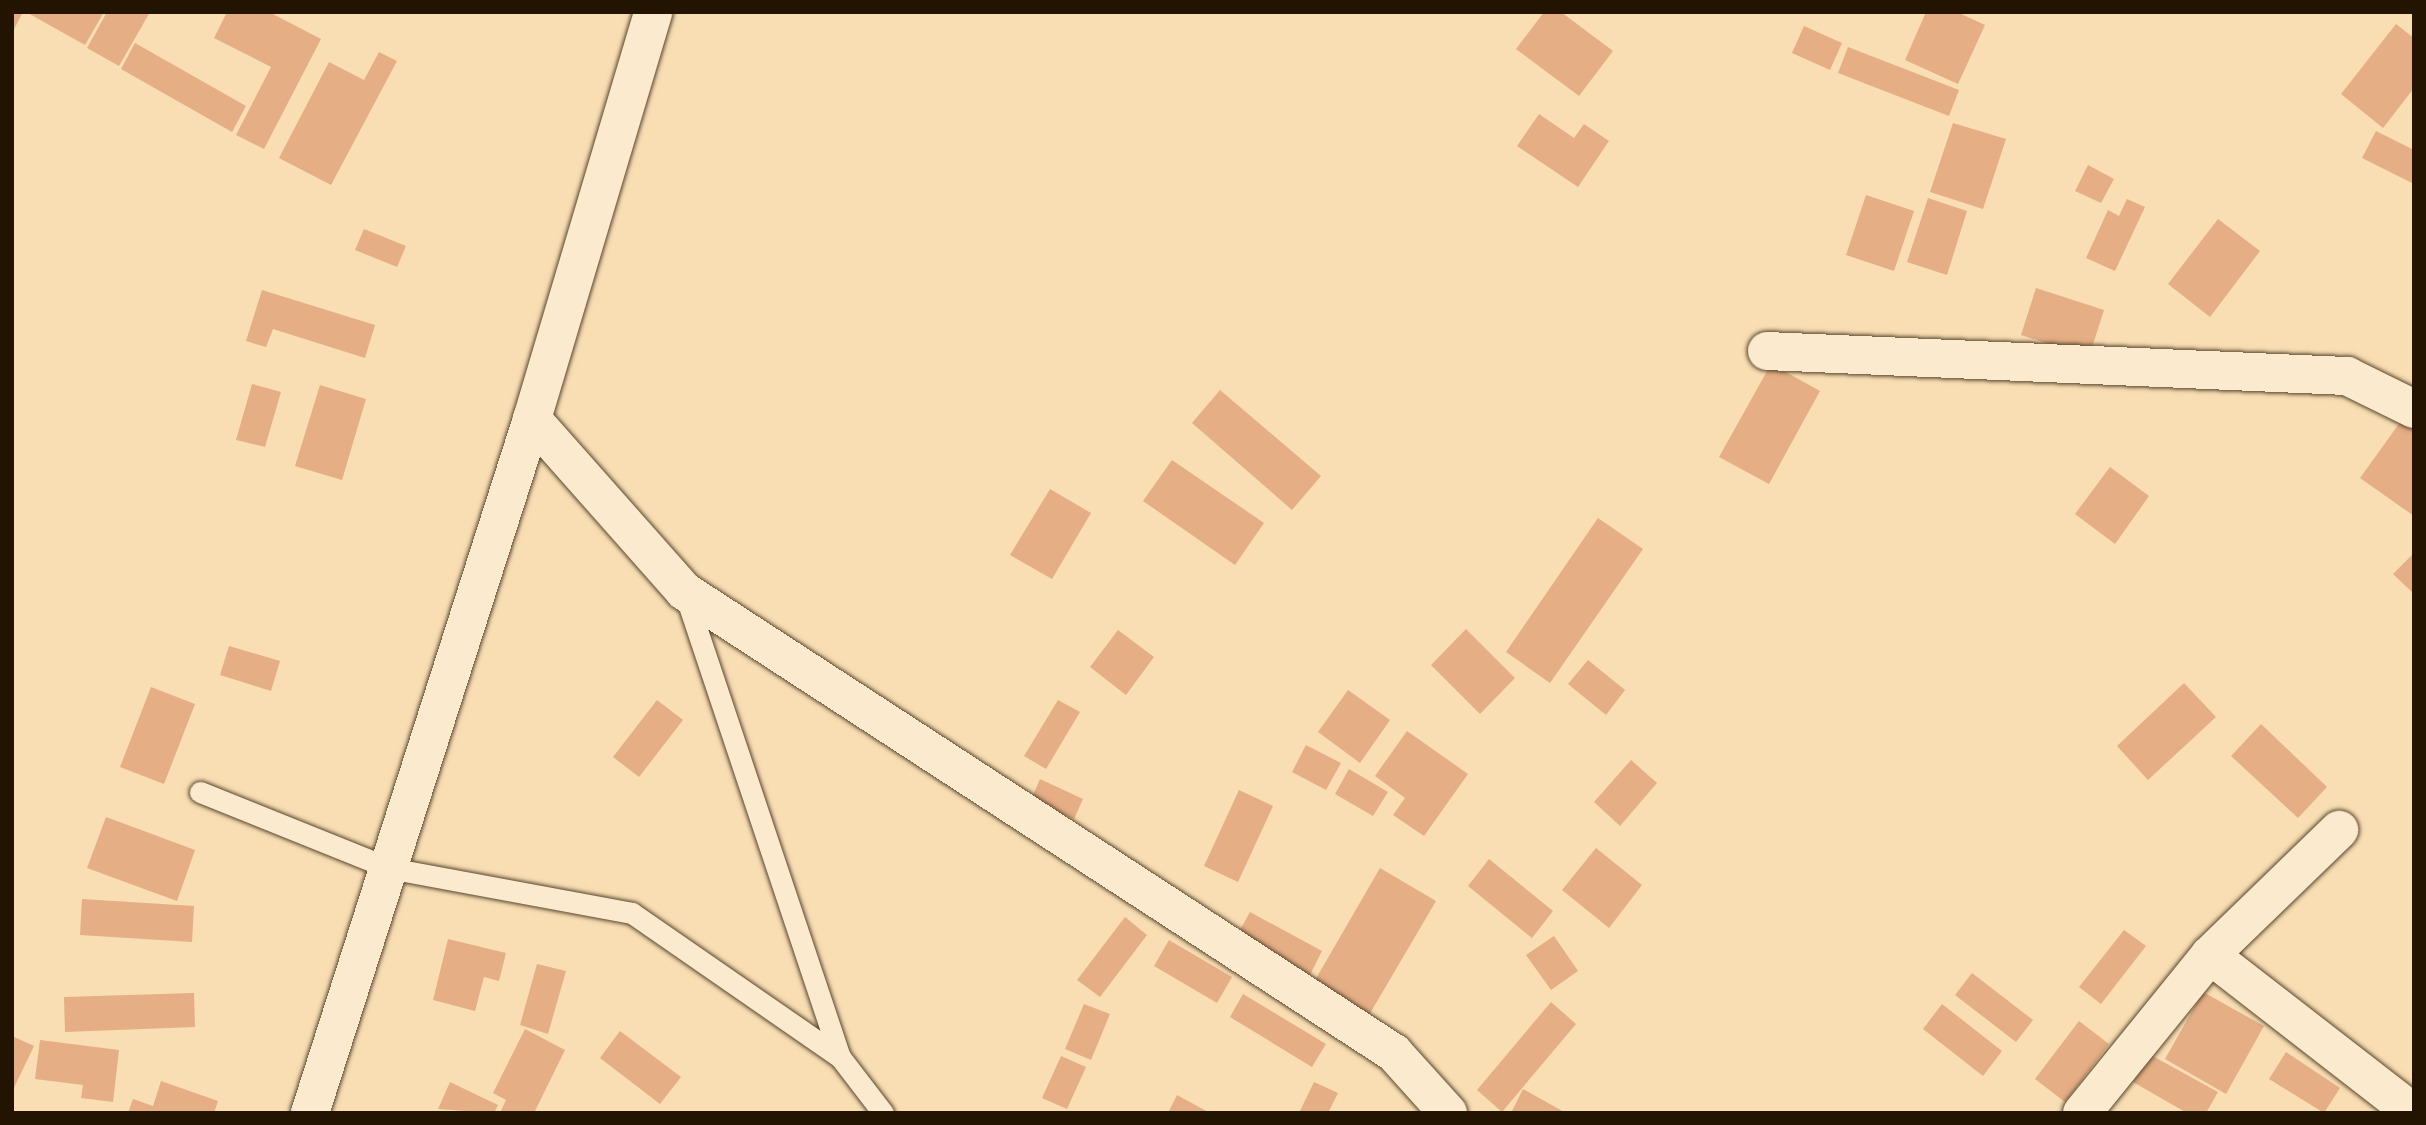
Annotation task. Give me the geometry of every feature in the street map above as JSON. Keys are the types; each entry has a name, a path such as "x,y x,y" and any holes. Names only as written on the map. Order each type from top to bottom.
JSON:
{"street":[{"path":"310,1113 532,419 653,12"},
{"path":"1768,352 2347,376 2414,409"},
{"path":"532,419 684,591 1394,1053 1448,1113"},
{"path":"2082,1113 2210,955 2339,830"},
{"path":"2210,955 2414,1113"}],"lane":[{"path":"684,591 840,1057"},
{"path":"200,792 388,868 632,914 840,1057 883,1113"}],"building":[{"path":"12,12 23,12 12,33"},
{"path":"26,12 104,12 85,45"},
{"path":"107,12 150,12 119,66 87,48"},
{"path":"227,12 269,12 321,39 264,149 236,135 271,67 214,38"},
{"path":"1544,12 1561,12 1613,51 1579,96 1516,49"},
{"path":"1926,12 1957,12 1985,25 1958,84 1905,60"},
{"path":"2396,24 2414,38 2414,88 2383,128 2341,94"},
{"path":"1804,26 1842,43 1830,70 1792,53"},
{"path":"135,43 246,106 232,132 121,69"},
{"path":"1848,47 1959,90 1949,116 1838,73"},
{"path":"379,52 397,61 331,185 279,158 329,62 364,80"},
{"path":"1539,114 1574,138 1584,124 1609,141 1578,187 1517,146"},
{"path":"1953,123 2006,139 1983,209 1930,192"},
{"path":"2376,131 2414,150 2414,184 2362,158"},
{"path":"2088,165 2114,179 2101,203 2075,191"},
{"path":"1866,195 1914,211 1894,271 1846,255"},
{"path":"1928,198 1967,211 1947,275 1907,262"},
{"path":"2127,199 2145,207 2115,271 2086,258 2108,210 2119,216"},
{"path":"2218,219 2260,251 2210,317 2168,284"},
{"path":"364,229 406,246 397,267 355,250"},
{"path":"2036,288 2104,310 2089,357 2021,335"},
{"path":"262,290 375,325 365,358 273,329 266,347 246,341"},
{"path":"1771,364 1820,391 1769,484 1719,457"},
{"path":"252,384 281,392 265,447 236,440"},
{"path":"320,385 366,399 342,480 295,466"},
{"path":"1220,390 1321,476 1292,510 1192,423"},
{"path":"2401,421 2414,430 2414,516 2360,478"},
{"path":"1172,460 1264,523 1235,565 1143,501"},
{"path":"2110,467 2149,496 2115,544 2075,514"},
{"path":"1050,489 1091,513 1052,579 1010,555"},
{"path":"1598,518 1643,549 1550,683 1506,652"},
{"path":"2414,553 2414,594 2393,574"},
{"path":"1466,629 1515,678 1480,714 1431,665"},
{"path":"1118,630 1154,657 1126,695 1090,667"},
{"path":"229,646 280,661 271,691 220,675"},
{"path":"1588,660 1625,690 1606,715 1568,684"},
{"path":"2184,683 2216,717 2148,780 2117,746"},
{"path":"151,687 195,704 164,784 120,767"},
{"path":"1348,690 1390,720 1360,763 1318,732"},
{"path":"657,700 683,720 639,777 613,757"},
{"path":"1058,700 1080,712 1046,769 1024,756"},
{"path":"2261,724 2327,787 2298,818 2231,756"},
{"path":"1407,731 1468,774 1424,836 1393,815 1405,798 1375,776"},
{"path":"1306,745 1341,763 1326,790 1292,772"},
{"path":"1631,760 1657,783 1620,826 1594,802"},
{"path":"1349,769 1388,792 1373,816 1335,794"},
{"path":"1040,779 1083,799 1074,819 1031,800"},
{"path":"1239,790 1273,806 1238,882 1204,866"},
{"path":"106,817 195,850 177,901 87,868"},
{"path":"1596,848 1642,885 1609,928 1562,890"},
{"path":"1489,859 1553,911 1532,938 1468,886"},
{"path":"1380,868 1436,901 1369,1015 1314,982"},
{"path":"82,899 194,906 192,942 80,935"},
{"path":"1250,912 1322,951 1308,979 1235,939"},
{"path":"1125,917 1147,935 1100,997 1077,980"},
{"path":"2124,930 2146,946 2101,1004 2079,987"},
{"path":"1554,936 1578,971 1551,990 1526,955"},
{"path":"448,939 506,953 499,981 484,977 475,1011 433,1000"},
{"path":"1169,940 1232,977 1217,1003 1154,966"},
{"path":"537,964 566,971 548,1034 520,1025"},
{"path":"1972,973 2033,1020 2016,1042 1955,995"},
{"path":"2203,992 2264,1026 2226,1094 2165,1059"},
{"path":"194,993 195,1027 65,1032 64,997"},
{"path":"1243,994 1326,1044 1312,1067 1230,1017"},
{"path":"1551,1002 1576,1024 1502,1112 1477,1090"},
{"path":"1084,1004 1110,1014 1091,1060 1065,1049"},
{"path":"1942,1004 2002,1051 1983,1076 1923,1029"},
{"path":"2079,1021 2109,1044 2065,1102 2035,1079"},
{"path":"525,1029 565,1050 534,1113 500,1113 506,1100 493,1093"},
{"path":"620,1031 681,1077 660,1104 600,1058"},
{"path":"12,1036 34,1046 12,1092"},
{"path":"40,1040 119,1050 113,1102 81,1098 83,1085 35,1079"},
{"path":"2286,1052 2340,1088 2324,1113 2269,1079"},
{"path":"2149,1054 2218,1092 2206,1113 2187,1113 2133,1082"},
{"path":"1061,1056 1086,1067 1067,1109 1042,1098"},
{"path":"161,1081 218,1101 214,1113 128,1113 133,1099 153,1106"},
{"path":"450,1082 498,1105 494,1113 438,1109"},
{"path":"1314,1082 1338,1093 1328,1113 1299,1113"},
{"path":"1523,1089 1566,1113 1511,1113"},
{"path":"1177,1095 1210,1113 1168,1113"}]}
